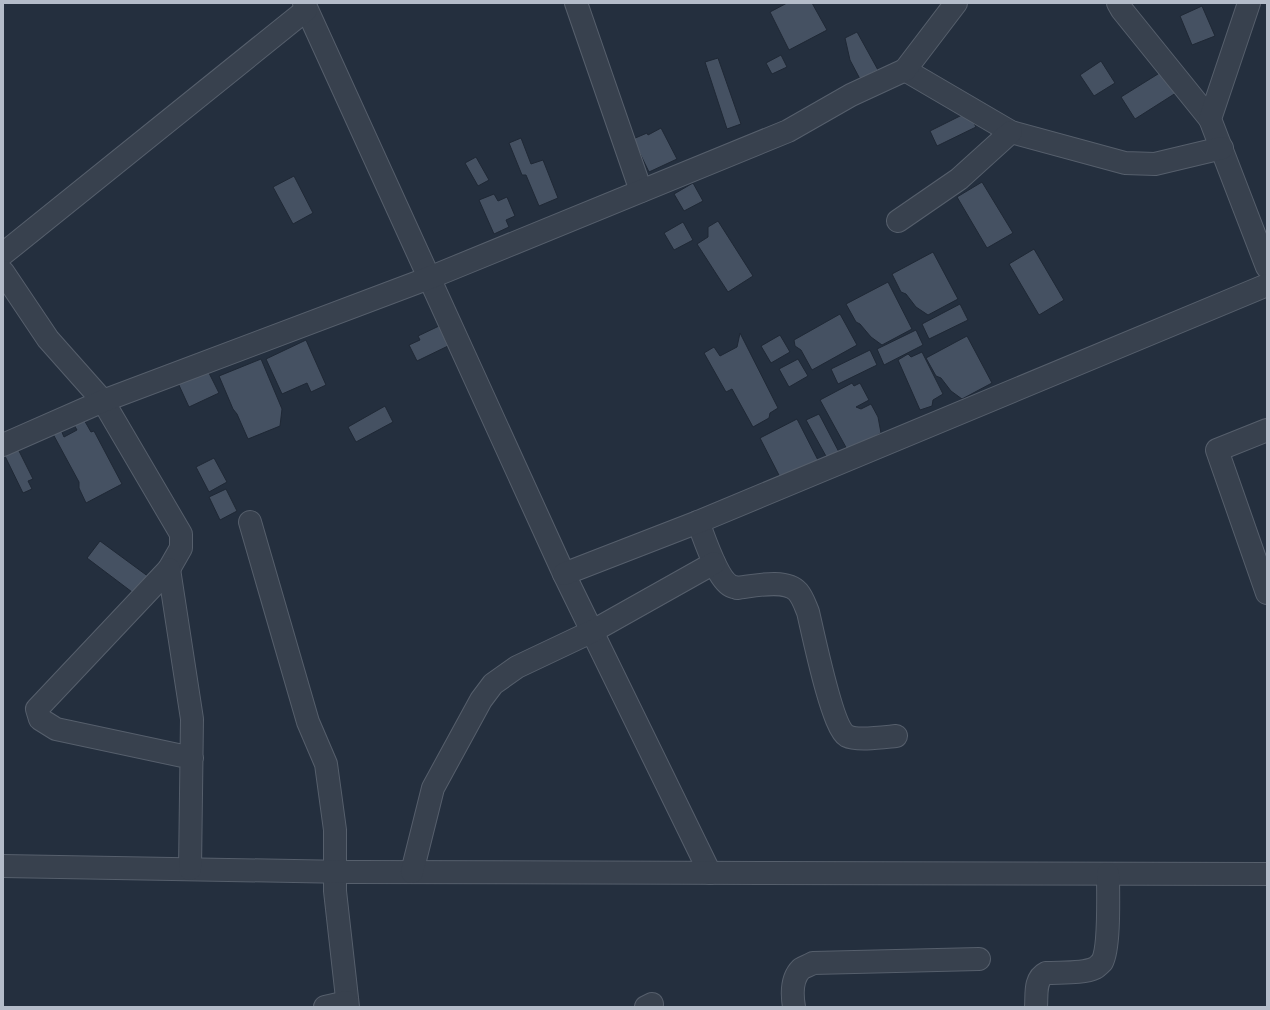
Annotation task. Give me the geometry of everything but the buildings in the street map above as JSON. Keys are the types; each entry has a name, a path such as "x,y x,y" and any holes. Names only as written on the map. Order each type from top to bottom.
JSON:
{"street":[{"path":"576,3 641,191"},
{"path":"3,445 103,401 429,278 788,131 851,96 905,70 956,3"},
{"path":"1118,3 1122,10 1210,119 1267,267"},
{"path":"1210,119 1249,3"},
{"path":"3,254 305,6 564,574 710,873"},
{"path":"905,70 1011,132 1125,163 1155,164 1222,148"},
{"path":"898,221 959,179 1011,132"},
{"path":"3,272 48,339 103,401 181,534 181,548 169,569 37,709 40,719 56,729 192,758"},
{"path":"564,574 698,522 1267,285"},
{"path":"1267,430 1217,450 1267,593"},
{"path":"250,522 308,722 326,764 335,830 335,891 347,1004 324,1007"},
{"path":"698,522 714,563 726,582 731,586 737,588 780,584 789,586 797,591 802,598 808,612 833,711 844,733 849,737 862,738 896,736"},
{"path":"412,872 433,788 481,700 493,684 517,667 593,631 714,563"},
{"path":"169,569 192,719 190,869"},
{"path":"3,866 335,872 1267,874"},
{"path":"1036,1007 1038,983 1039,978 1042,975 1046,973 1088,970 1097,968 1102,962 1107,926 1108,874"},
{"path":"794,1007 792,993 794,981 801,969 813,963 979,959"}]}
